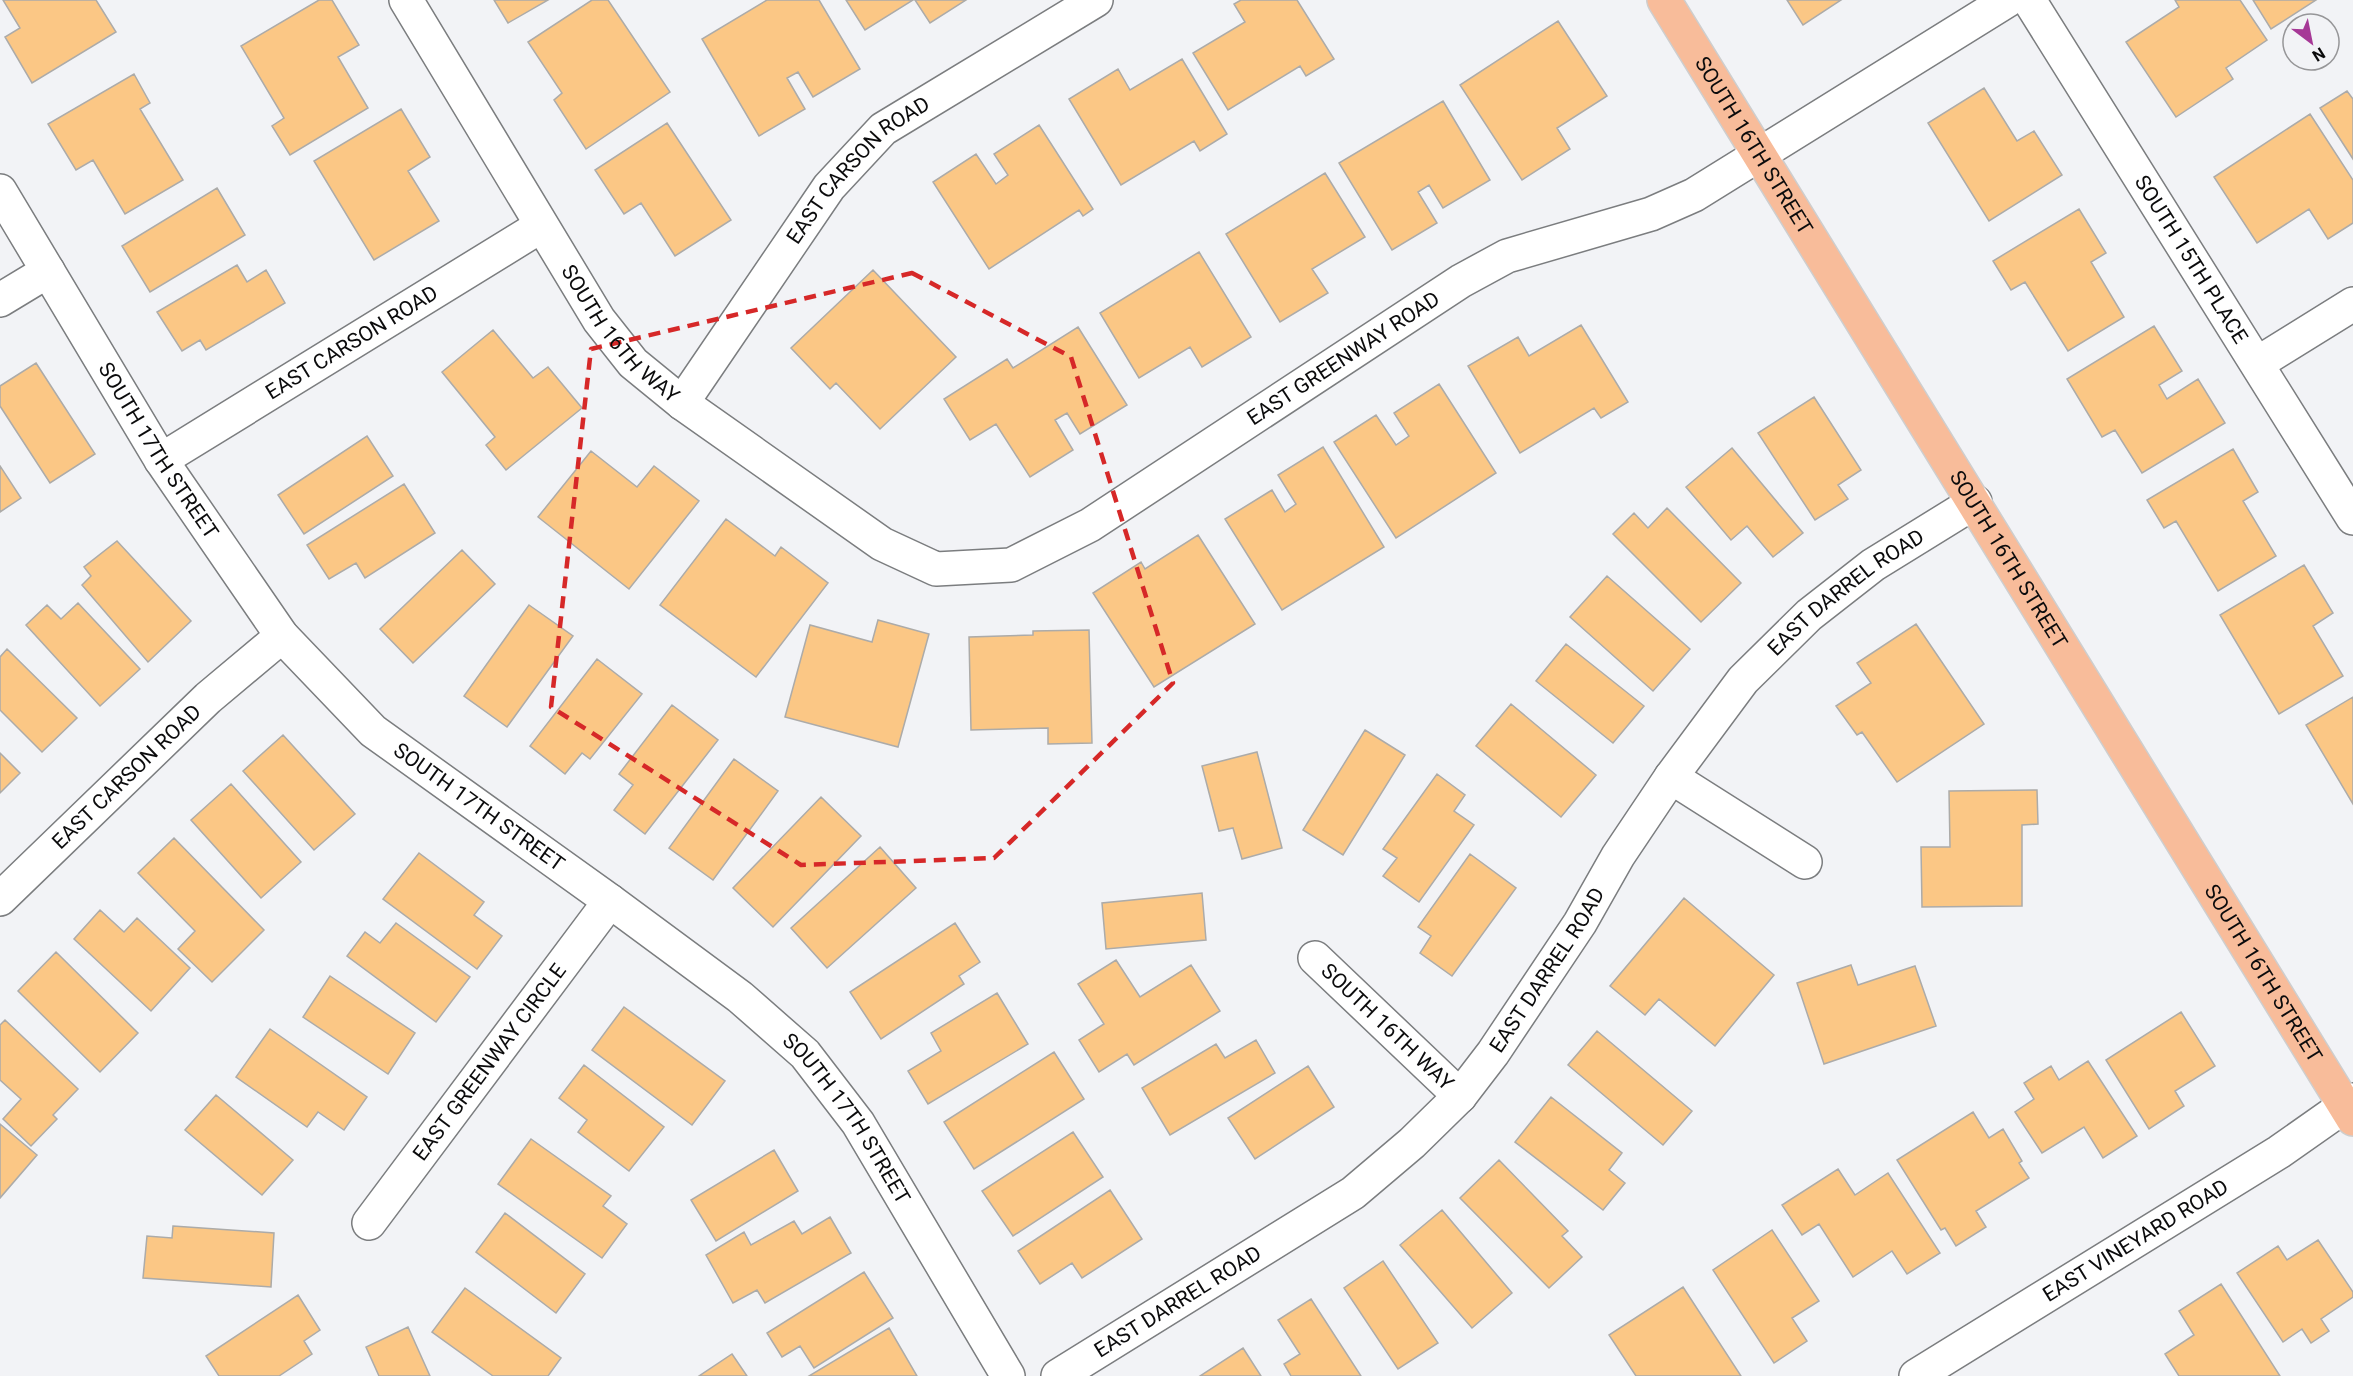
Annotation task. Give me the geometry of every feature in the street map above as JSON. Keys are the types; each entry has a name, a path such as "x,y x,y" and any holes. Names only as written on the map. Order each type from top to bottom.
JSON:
{"main road":[{"name":"SOUTH 16TH STREET","path":"1664,0 2350,1108"}],"street":[{"name":"SOUTH 16TH WAY","path":"406,0 599,320 633,363 682,403 882,544 936,569"},
{"name":"EAST CARSON ROAD","path":"682,403 830,187 883,129 1096,0"},
{"name":"EAST GREENWAY ROAD","path":"936,569 1011,565 1090,525 1461,281 1507,256 1651,214 1694,195 2008,0"},
{"name":"SOUTH 15TH PLACE","path":"2029,0 2353,518"},
{"name":"SOUTH 17TH STREET","path":"0,191 161,460 282,636 373,731 740,997 805,1054 858,1122 1008,1376"},
{"name":"EAST CARSON ROAD","path":"161,460 541,226"},
{"path":"0,300 48,271"},
{"path":"2258,363 2353,303"},
{"name":"EAST DARREL ROAD","path":"1058,1376 1353,1193 1412,1143 1460,1096 1493,1053 1574,932 1618,856 1671,777 1743,680 1809,615 1873,565 1975,502"},
{"name":"EAST CARSON ROAD","path":"0,899 207,698 282,636"},
{"path":"1671,777 1806,862"},
{"name":"EAST GREENWAY CIRCLE","path":"369,1224 610,901"},
{"name":"SOUTH 16TH WAY","path":"1315,958 1460,1096"},
{"name":"EAST VINEYARD ROAD","path":"1916,1376 2350,1108"}],"highlighted area":[{"path":"912,273 1071,357 1173,683 994,858 801,865 551,707 591,349"}],"building":[{"path":"3,0 96,0 116,32 32,83 5,37 20,28"},
{"path":"319,0 332,0 359,45 338,57 368,108 290,155 272,126 284,118 241,46"},
{"path":"494,0 548,0 508,23"},
{"path":"592,0 608,0 670,92 586,149 554,100 562,93 528,42"},
{"path":"767,0 819,0 860,69 813,97 798,72 787,78 805,109 759,136 702,39"},
{"path":"846,0 913,0 865,30"},
{"path":"915,0 966,0 930,23"},
{"path":"1241,0 1297,0 1334,59 1306,76 1300,66 1228,110 1193,53 1245,22 1234,4"},
{"path":"1787,0 1841,0 1803,25"},
{"path":"2175,0 2240,0 2267,40 2226,68 2233,79 2176,117 2126,42 2179,7"},
{"path":"2253,0 2316,0 2297,12 2281,12 2281,23 2271,29"},
{"path":"1558,21 1607,96 1557,128 1570,149 1522,180 1460,85"},
{"path":"1182,59 1227,134 1200,151 1194,141 1121,185 1069,99 1118,69 1130,90"},
{"path":"134,74 150,103 140,109 183,180 125,214 93,160 76,170 48,124"},
{"path":"1984,88 2017,141 2034,131 2062,175 1989,221 1928,123"},
{"path":"2347,91 2353,99 2353,159 2320,108"},
{"path":"1443,101 1490,180 1443,208 1429,185 1418,192 1437,223 1392,250 1339,163"},
{"path":"401,109 430,157 408,171 439,221 374,260 314,161"},
{"path":"2310,114 2353,180 2353,223 2328,239 2309,209 2257,243 2214,177"},
{"path":"667,123 731,220 675,256 641,203 624,214 595,170"},
{"path":"1039,125 1093,209 1083,216 1079,210 989,269 933,182 976,154 996,184 1008,175 994,154"},
{"path":"1325,173 1365,237 1312,269 1328,293 1280,322 1226,234"},
{"path":"217,188 245,235 150,292 122,246"},
{"path":"2079,209 2106,253 2091,262 2124,317 2068,351 2025,282 2011,290 1993,261"},
{"path":"1199,252 1251,337 1202,367 1190,347 1139,378 1100,313"},
{"path":"237,265 247,282 266,270 285,303 206,350 200,340 182,351 157,312"},
{"path":"873,270 956,357 880,429 836,383 830,389 791,348"},
{"path":"1581,325 1628,402 1601,418 1594,408 1520,453 1468,366 1518,337 1529,356"},
{"path":"2154,326 2182,371 2159,385 2167,399 2198,379 2225,423 2142,473 2115,430 2102,437 2067,379"},
{"path":"1078,327 1127,405 1080,434 1067,413 1055,420 1073,450 1030,477 996,424 970,440 944,399 1007,359 1013,368"},
{"path":"493,330 533,378 548,367 582,408 506,470 486,445 495,437 442,372"},
{"path":"36,363 95,454 50,483 0,406 0,386"},
{"path":"1439,384 1496,473 1396,538 1334,442 1376,415 1396,445 1409,436 1394,413"},
{"path":"1814,397 1861,470 1838,485 1848,499 1815,520 1758,433"},
{"path":"367,436 393,476 304,534 278,495"},
{"path":"1323,447 1384,547 1282,610 1225,519 1272,490 1285,512 1296,504 1278,475"},
{"path":"1732,448 1803,533 1773,557 1747,526 1731,540 1686,487"},
{"path":"2233,449 2258,492 2243,501 2276,556 2218,591 2176,521 2164,528 2147,500"},
{"path":"591,451 637,487 654,466 699,501 629,589 538,517"},
{"path":"0,466 21,498 0,512"},
{"path":"404,484 435,533 365,578 356,563 329,579 307,545"},
{"path":"1667,508 1741,583 1701,622 1613,534 1634,513 1648,528"},
{"path":"726,519 775,556 781,547 828,583 756,677 660,605"},
{"path":"1198,535 1255,624 1154,687 1093,593 1141,562 1145,569"},
{"path":"117,541 191,621 148,662 82,585 91,576 84,567"},
{"path":"462,550 495,584 413,663 380,629"},
{"path":"2304,565 2333,613 2313,626 2343,676 2279,714 2220,615"},
{"path":"1607,576 1690,649 1653,691 1570,617"},
{"path":"78,603 140,669 100,706 26,625 47,605 61,619"},
{"path":"529,605 573,636 507,727 464,696"},
{"path":"878,620 929,634 898,747 785,717 810,625 872,642"},
{"path":"1916,624 1984,724 1897,782 1862,732 1857,735 1836,706 1871,683 1857,663"},
{"path":"1089,630 1092,743 1048,744 1048,728 971,730 969,637 1033,635 1033,631"},
{"path":"1566,644 1644,706 1613,743 1536,681"},
{"path":"7,649 77,718 42,752 0,710 0,657"},
{"path":"597,659 642,694 590,759 582,753 565,774 530,746"},
{"path":"2353,697 2353,804 2306,725"},
{"path":"1511,704 1596,775 1561,817 1476,746"},
{"path":"672,705 718,740 645,834 614,810 633,785 619,774"},
{"path":"1365,730 1405,755 1343,855 1303,830"},
{"path":"283,735 355,814 314,850 243,771"},
{"path":"1257,752 1282,848 1242,859 1233,828 1219,831 1202,766"},
{"path":"0,753 20,773 0,793"},
{"path":"734,759 778,791 713,880 669,848"},
{"path":"1437,774 1465,795 1454,811 1474,825 1419,902 1383,876 1397,858 1383,849"},
{"path":"231,784 301,862 261,898 191,820"},
{"path":"2037,790 2038,824 2022,825 2022,906 1922,907 1921,847 1950,847 1949,791"},
{"path":"821,797 861,836 773,927 733,888"},
{"path":"174,838 264,930 212,982 178,949 195,931 138,873"},
{"path":"880,847 916,888 827,968 791,928"},
{"path":"419,853 484,902 474,915 502,936 477,969 383,899"},
{"path":"1470,854 1516,888 1452,976 1420,953 1431,936 1418,927"},
{"path":"1202,893 1206,940 1106,949 1102,903"},
{"path":"1684,898 1774,975 1715,1046 1659,999 1645,1015 1610,986"},
{"path":"100,910 124,932 137,918 190,968 151,1011 74,939"},
{"path":"396,923 470,977 436,1022 347,956 365,932 380,943"},
{"path":"955,923 980,962 959,976 964,984 881,1039 850,992"},
{"path":"56,952 138,1033 100,1072 18,991"},
{"path":"1116,960 1140,997 1191,965 1220,1011 1134,1065 1127,1054 1099,1072 1079,1040 1104,1024 1078,984"},
{"path":"1851,965 1858,985 1915,966 1936,1026 1824,1064 1797,983"},
{"path":"330,976 415,1033 388,1074 303,1017"},
{"path":"997,993 1028,1044 928,1104 908,1071 941,1051 931,1033"},
{"path":"624,1007 725,1081 692,1125 592,1050"},
{"path":"2181,1012 2215,1066 2175,1091 2184,1106 2149,1129 2106,1060"},
{"path":"5,1020 78,1089 53,1115 57,1119 31,1146 3,1119 21,1099 0,1080 0,1025"},
{"path":"270,1029 367,1097 344,1130 318,1112 307,1127 236,1077"},
{"path":"1597,1031 1692,1111 1663,1145 1568,1065"},
{"path":"1256,1040 1275,1073 1170,1135 1142,1088 1216,1044 1225,1058"},
{"path":"1054,1052 1084,1099 974,1169 944,1122"},
{"path":"2088,1061 2137,1136 2103,1158 2084,1127 2042,1153 2015,1112 2034,1099 2024,1083 2051,1066 2059,1080"},
{"path":"584,1065 664,1127 629,1171 578,1132 587,1120 559,1098"},
{"path":"1308,1066 1334,1107 1255,1159 1228,1118"},
{"path":"216,1095 293,1160 262,1195 185,1130"},
{"path":"1551,1097 1622,1153 1609,1170 1625,1183 1603,1210 1515,1142"},
{"path":"1973,1112 1989,1138 2003,1129 2022,1161 2019,1163 2029,1178 1976,1211 1986,1227 1956,1246 1945,1228 1941,1230 1897,1160"},
{"path":"0,1124 37,1155 0,1198"},
{"path":"1073,1132 1103,1177 1013,1236 982,1191"},
{"path":"531,1139 611,1196 603,1206 627,1224 602,1258 498,1184"},
{"path":"774,1150 798,1191 716,1241 691,1200"},
{"path":"1499,1160 1568,1231 1562,1236 1582,1257 1549,1288 1460,1198"},
{"path":"1838,1169 1855,1195 1888,1173 1940,1253 1907,1274 1892,1251 1853,1277 1819,1224 1802,1235 1782,1205"},
{"path":"1110,1190 1142,1239 1082,1278 1072,1263 1040,1284 1018,1251"},
{"path":"1442,1210 1512,1293 1472,1328 1400,1245"},
{"path":"505,1213 585,1274 556,1313 476,1252"},
{"path":"830,1217 851,1253 765,1303 757,1290 733,1303 706,1255 744,1232 751,1245 794,1221 802,1234"},
{"path":"173,1226 274,1233 271,1287 143,1278 147,1236 172,1238"},
{"path":"1772,1230 1819,1301 1792,1318 1807,1341 1774,1363 1713,1270"},
{"path":"2318,1240 2353,1292 2353,1297 2321,1319 2329,1331 2311,1343 2302,1329 2283,1342 2237,1273 2278,1246 2287,1260"},
{"path":"1383,1261 1438,1343 1398,1369 1344,1288"},
{"path":"864,1272 893,1318 814,1368 800,1346 782,1357 767,1333"},
{"path":"2221,1284 2280,1376 2179,1376 2165,1354 2194,1335 2179,1311"},
{"path":"1683,1287 1741,1376 1636,1376 1609,1335"},
{"path":"465,1288 561,1358 548,1376 493,1376 432,1332"},
{"path":"298,1295 320,1330 304,1341 312,1354 279,1376 219,1376 206,1356"},
{"path":"1311,1299 1361,1376 1291,1376 1284,1364 1300,1354 1278,1320"},
{"path":"408,1327 430,1376 379,1376 366,1347"},
{"path":"889,1328 917,1376 809,1376"},
{"path":"1243,1348 1261,1376 1200,1376"},
{"path":"732,1354 747,1376 699,1376"}]}
